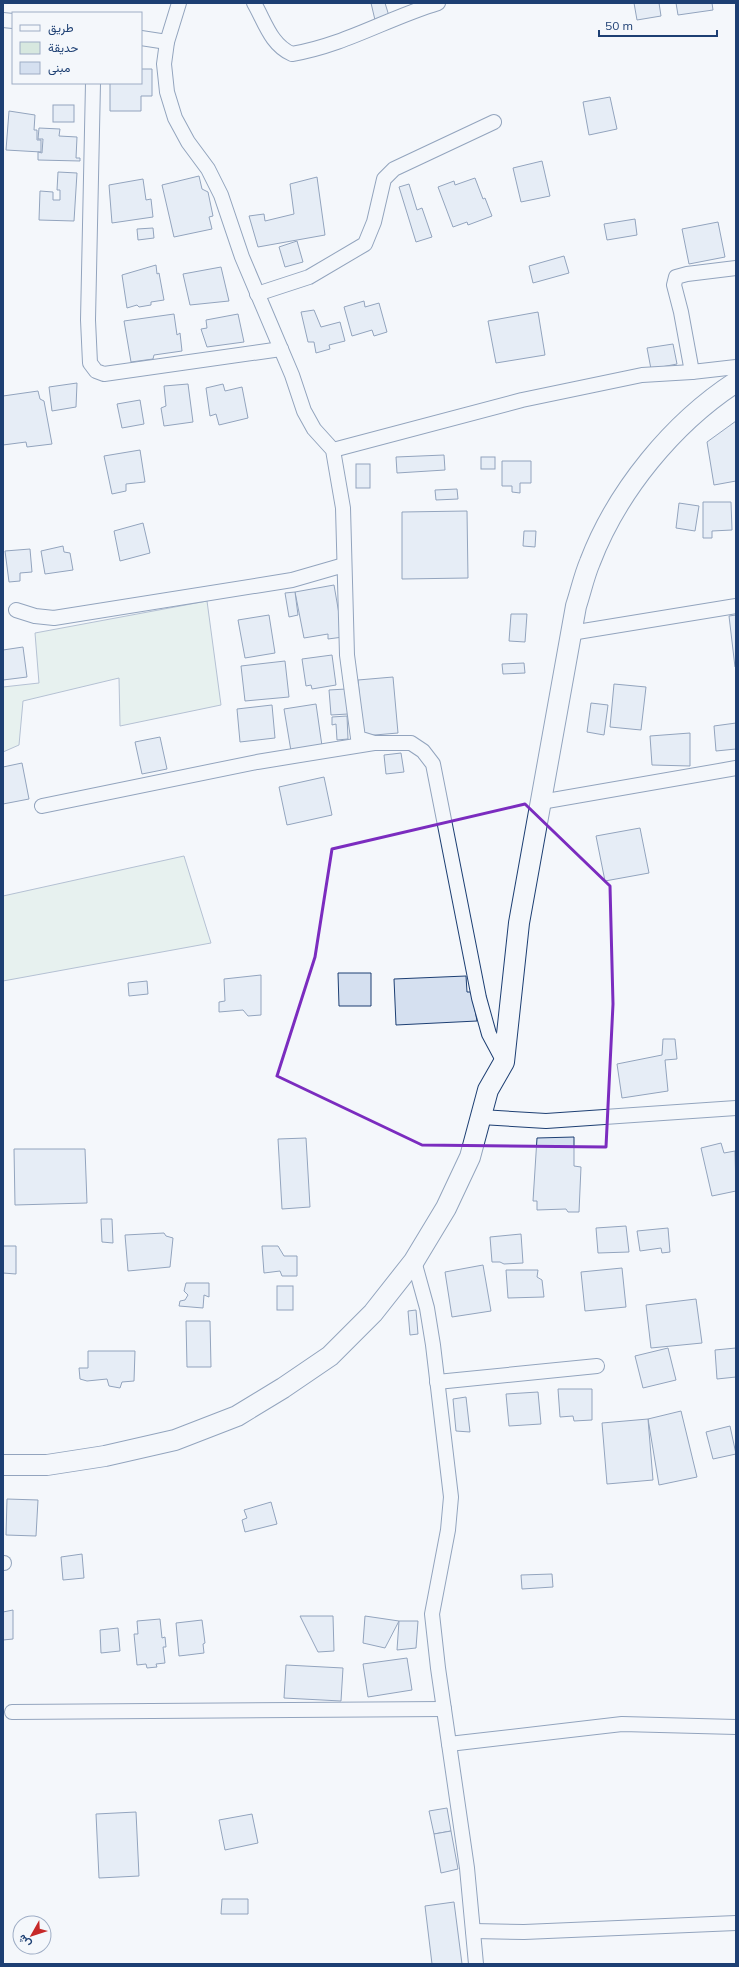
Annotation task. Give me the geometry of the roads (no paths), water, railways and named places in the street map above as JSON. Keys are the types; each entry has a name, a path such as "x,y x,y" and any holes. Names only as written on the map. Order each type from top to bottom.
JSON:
{"main road":[{"path":"3,1465 47,1465 105,1456 175,1440 237,1416 330,1356 372,1313 414,1261 446,1208 470,1157 488,1090 504,1062 519,923 576,606 590,561 608,522 636,478 658,450 693,414 736,382"}],"street":[{"path":"179,3 167,42 164,64 167,92 175,118 188,142 208,170 221,195 257,294 281,349 304,411 314,429 333,450 343,508 348,656 358,738 374,744"},
{"path":"254,3 274,41 282,50 292,54 361,34 407,12 438,3"},
{"path":"142,38 167,42"},
{"path":"93,84 88,320 90,363 96,371 104,374 281,349"},
{"path":"257,294 309,277 364,244 374,222 384,179 394,168 494,122"},
{"path":"692,372 681,312 674,286 676,277 686,274 736,268"},
{"path":"333,450 522,400 642,375 692,372 736,367"},
{"path":"16,610 35,616 54,618 292,580 344,565"},
{"path":"571,633 736,606"},
{"path":"42,806 257,762 374,744 411,743 423,751 433,764 479,998 489,1034 504,1062"},
{"path":"541,802 736,768"},
{"path":"481,1117 546,1120 736,1108"},
{"path":"414,1261 426,1308 437,1382 451,1497 448,1530 432,1614 467,1868 476,1964"},
{"path":"437,1382 597,1366"},
{"path":"12,1712 444,1709"},
{"path":"449,1744 622,1724 736,1726"},
{"path":"473,1931 524,1932 736,1923"}]}
